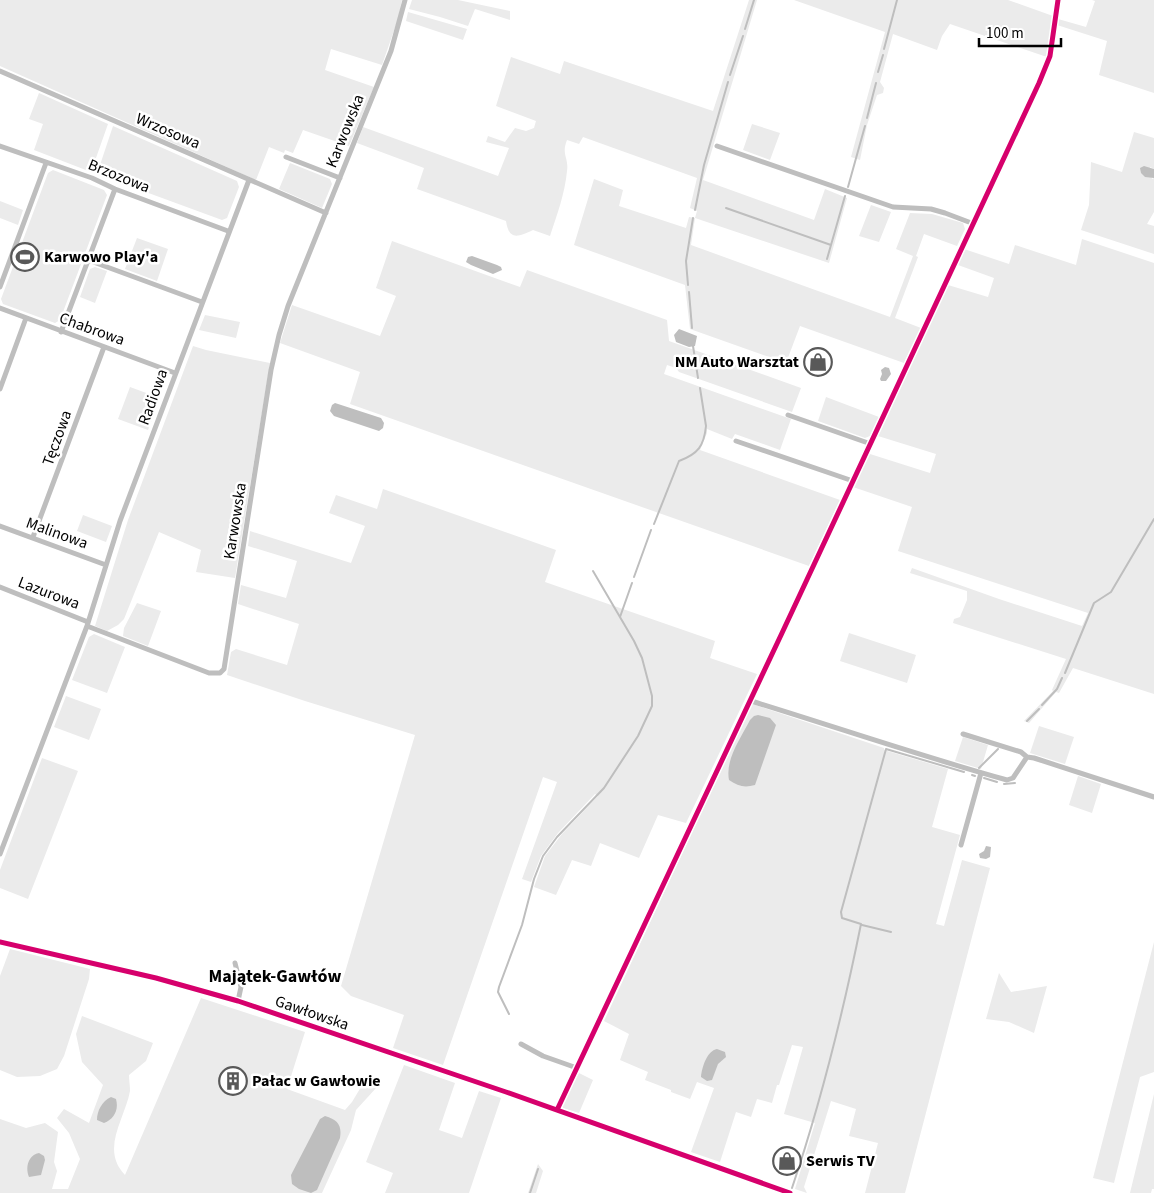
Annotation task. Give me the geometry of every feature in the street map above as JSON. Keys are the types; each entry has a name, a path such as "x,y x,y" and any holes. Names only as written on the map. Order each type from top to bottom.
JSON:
{"street":[{"name":"Karwowska","path":"87,624 209,672 220,673 224,669 262,428 279,335 288,306 391,51 405,0"},
{"path":"557,1110 751,701 1039,83 1049,59 1058,0"},
{"name":"Wrzosowa","path":"0,71 326,213"},
{"name":"Brzozowa","path":"0,146 92,178 114,189 228,231"},
{"path":"718,146 894,207 946,213 974,224"},
{"path":"286,157 340,178"},
{"path":"0,287 46,162"},
{"name":"Radiowa","path":"87,624 120,522 228,231 249,180"},
{"path":"61,332 114,189"},
{"path":"88,260 202,302"},
{"name":"Chabrowa","path":"0,308 175,373"},
{"path":"0,389 26,318"},
{"name":"Tęczowa","path":"33,538 104,348"},
{"path":"788,414 870,444"},
{"path":"736,441 853,481"},
{"name":"Malinowa","path":"0,526 106,565"},
{"name":"Lazurowa","path":"0,587 87,624"},
{"path":"0,854 2,843 87,624"},
{"path":"751,701 980,773 1010,780 1018,773 1027,757"},
{"path":"963,734 1021,752 1027,757 1154,797"},
{"path":"962,845 980,773"},
{"name":"Gawłowska","path":"0,942 156,978 238,1001 609,1128 790,1193"},
{"path":"235,963 242,987 238,1001"},
{"path":"521,1044 542,1056 577,1068"}],"shaded area":[{"path":"0,0 402,0 398,19 382,65 331,49 325,70 374,87 349,146 303,130 293,153 285,150 284,153 269,147 256,180 0,66"},
{"path":"412,0 458,0 510,11 510,20 475,9 468,26 409,9"},
{"path":"749,0 757,0 703,180 814,220 825,189 847,198 829,263 695,218 697,211 690,208 697,178 583,137 579,144 567,140 565,145 566,179 550,236 533,230 515,236 509,232 506,221 417,189 424,168 357,143 363,127 498,176 509,148 486,142 488,136 505,142 515,128 526,131 534,128 536,121 496,106 511,57 560,74 564,61 713,111"},
{"path":"794,0 1008,0 1053,16 1047,57 950,24 942,36 937,50 893,34 880,82 884,88 883,93 877,95 867,125 860,160 851,157 885,32"},
{"path":"1092,0 1154,0 1154,93 1099,75 1107,41 1057,25 1058,19 1086,27 1095,1"},
{"path":"408,12 467,29 463,40 406,21"},
{"path":"39,93 108,124 91,172 34,150 43,124 29,119"},
{"path":"752,124 780,133 770,160 743,150"},
{"path":"113,126 237,181 239,187 227,218 222,220 124,184 126,178 123,176 120,182 97,174"},
{"path":"1134,132 1154,138 1154,169 1150,167 1152,179 1154,178 1154,212 1147,224 1154,226 1154,254 1081,230 1089,205 1091,162 1122,172"},
{"path":"290,163 330,179 332,184 322,208 279,189"},
{"path":"1144,166 1154,169 1154,178 1145,177 1141,173 1140,168"},
{"path":"53,170 104,190 107,195 60,320 55,323 3,304 1,299 48,173"},
{"path":"594,179 623,190 619,206 686,228 689,217 695,218 691,245 890,317 913,256 896,249 910,213 932,214 963,223 965,229 957,246 924,234 916,256 918,257 895,318 921,328 904,363 800,326 786,363 690,329 685,285 574,245"},
{"path":"0,201 23,210 18,225 0,218"},
{"path":"871,205 891,212 879,242 859,236"},
{"path":"137,238 168,249 157,281 125,269"},
{"path":"1082,239 1154,263 1154,694 1073,668 1059,693 1056,692 1029,723 1024,721 1053,691 1066,659 953,623 954,619 960,617 967,600 967,591 910,573 912,568 1082,626 1088,613 898,551 912,507 853,487 870,454 930,473 936,454 878,436 948,285 988,297 994,278 958,265 964,249 1009,264 1015,245 1076,265"},
{"path":"392,241 520,287 527,270 667,320 669,341 801,388 792,412 679,372 676,368 667,365 664,374 791,419 780,450 735,434 732,439 707,429 700,450 840,500 809,566 350,404 360,372 280,343 292,305 380,336 396,296 376,288"},
{"path":"472,256 497,265 502,270 493,274 471,265 466,262 468,257"},
{"path":"95,267 107,271 95,303 80,297 90,269"},
{"path":"205,315 240,322 236,338 199,330"},
{"path":"679,329 697,336 695,346 689,347 676,342 674,335"},
{"path":"193,346 270,363 235,578 196,572 201,550 159,532 124,619 107,631 95,626 128,520"},
{"path":"885,367 889,368 891,374 886,381 881,381 881,370"},
{"path":"130,387 160,398 148,430 118,419"},
{"path":"826,397 879,417 870,436 865,438 818,421"},
{"path":"335,403 381,418 384,423 383,428 379,431 334,416 330,411"},
{"path":"383,489 556,550 545,582 715,641 710,658 757,674 686,823 658,815 639,858 600,843 591,866 572,860 556,895 534,887 545,856 562,834 598,796 595,794 558,833 541,856 531,882 522,879 557,782 543,777 443,1065 393,1048 404,1015 351,996 341,986 415,735 227,675 231,652 236,649 287,665 299,624 238,604 241,585 286,598 297,561 248,546 250,531 351,563 365,526 329,513 336,495 377,509"},
{"path":"83,515 112,526 106,542 77,531"},
{"path":"137,603 161,611 148,646 123,636 124,628"},
{"path":"849,633 916,655 907,683 840,661"},
{"path":"94,634 125,647 107,693 72,680 89,637"},
{"path":"66,696 101,709 89,740 54,727"},
{"path":"752,704 884,748 884,750 948,769 932,827 960,835 936,924 944,926 962,860 990,868 905,1193 865,1193 878,1143 849,1136 856,1109 831,1101 804,1187 807,1193 795,1189 815,1123 784,1114 803,1047 792,1045 772,1103 757,1099 751,1117 736,1112 720,1162 691,1152 714,1088 697,1082 690,1099 645,1080 648,1072 620,1060 629,1034 604,1021"},
{"path":"758,715 770,718 776,725 755,785 741,786 729,780 729,764 750,720"},
{"path":"1039,726 1074,737 1065,764 1030,753"},
{"path":"963,737 988,745 981,769 955,761"},
{"path":"42,758 78,771 28,899 0,888 0,870"},
{"path":"1078,776 1101,784 1092,813 1069,805"},
{"path":"986,846 991,847 990,857 986,859 980,858 979,854 984,851"},
{"path":"1154,942 1154,1072 1140,1077 1114,1183 1093,1178"},
{"path":"10,949 90,969 89,979 64,1056 57,1069 40,1076 17,1077 0,1070 0,976"},
{"path":"999,973 1011,992 1047,986 1034,1033 1009,1022 986,1019"},
{"path":"201,998 305,1032 287,1089 345,1110 364,1082 377,1087 356,1110 351,1130 322,1193 0,1193 0,1119 26,1128 45,1123 58,1132 54,1162 57,1171 52,1189 68,1189 80,1159 69,1133 57,1118 64,1109 89,1123 103,1085 82,1062 76,1034 82,1016 153,1043 146,1061 129,1075 130,1091 116,1134 114,1144 115,1155 118,1165 125,1175"},
{"path":"717,1049 725,1052 726,1057 718,1064 712,1080 707,1081 701,1077 704,1064 710,1053"},
{"path":"404,1065 455,1083 439,1130 462,1138 479,1091 501,1098 469,1193 385,1193 393,1173 366,1162"},
{"path":"579,1073 593,1080 579,1113 563,1108 563,1103"},
{"path":"1154,1094 1154,1189 1152,1189 1151,1193 1130,1193"},
{"path":"111,1097 116,1099 117,1107 115,1114 104,1123 97,1120 101,1107"},
{"path":"325,1116 333,1119 340,1126 340,1138 317,1190 311,1193 299,1189 292,1184 291,1175 320,1119"},
{"path":"39,1153 44,1156 45,1160 41,1175 29,1177 27,1170 28,1162 32,1156"},
{"path":"538,1164 543,1171 536,1193 528,1193"}],"waterway":[{"path":"745,29 754,0"},
{"path":"884,49 897,0"},
{"path":"730,75 743,36"},
{"path":"878,72 883,55"},
{"path":"695,210 704,165 728,82"},
{"path":"867,118 876,83"},
{"path":"848,187 865,126"},
{"path":"827,259 845,196"},
{"path":"726,208 831,245"},
{"path":"688,285 686,261 693,218"},
{"path":"689,292 692,328"},
{"path":"693,346 698,378"},
{"path":"654,524 679,461 695,452 704,439 706,426 700,388"},
{"path":"1065,673 1094,603 1111,592 1154,519"},
{"path":"634,577 651,530"},
{"path":"509,1014 498,992 499,987 522,925 534,879 543,856 557,837 604,788 638,736 652,706 652,696 642,658 593,571"},
{"path":"620,617 632,583"},
{"path":"1042,705 1057,689 1062,678"},
{"path":"1027,721 1039,709"},
{"path":"792,1188 822,1090 854,957 861,924 842,918 841,912 886,749 964,772"},
{"path":"979,768 998,749"},
{"path":"984,778 997,782"},
{"path":"1004,784 1015,783"},
{"path":"862,925 891,932"},
{"path":"530,1193 538,1169"}],"cycle path":[{"path":"557,1110 1039,83 1050,56 1058,0"},
{"path":"0,942 156,978 238,1001 506,1092 790,1193"}],"place":[{"name":"Karwowo Play'a","path":"25,257"},
{"name":"NM Auto Warsztat","path":"818,362"},
{"name":"Pałac w Gawłowie","path":"233,1081"},
{"name":"Serwis TV","path":"787,1161"}],"district":[{"name":"Majątek-Gawłów","path":"275,976"}]}
